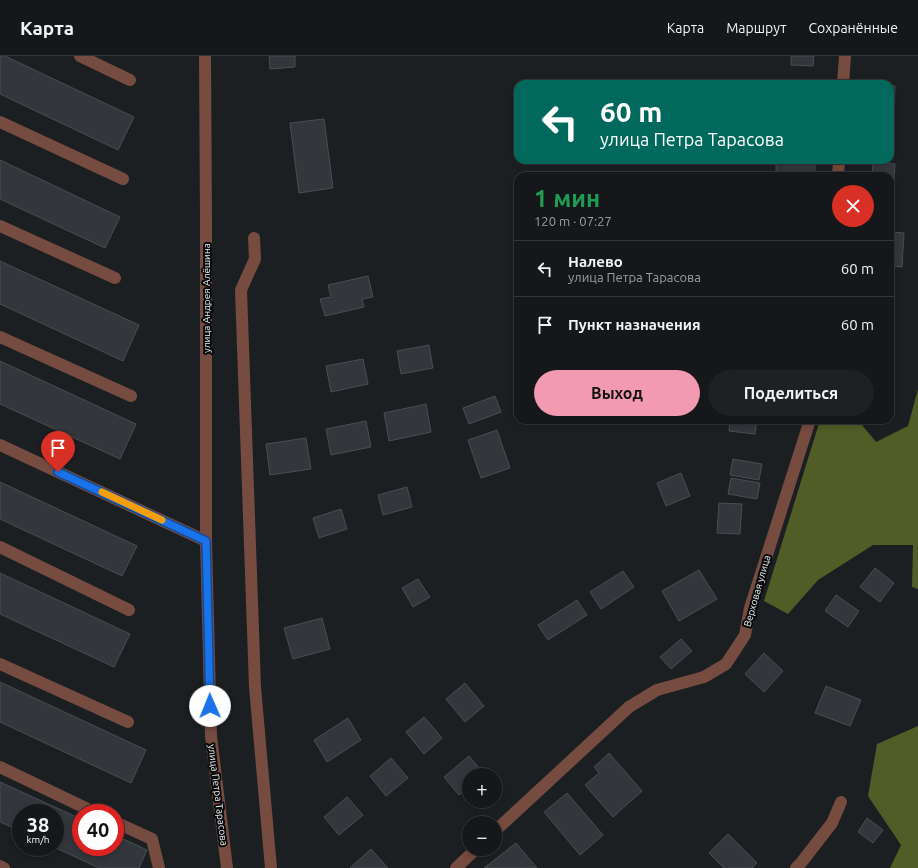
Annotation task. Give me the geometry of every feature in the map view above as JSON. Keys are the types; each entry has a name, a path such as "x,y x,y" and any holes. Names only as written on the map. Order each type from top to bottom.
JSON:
{"street":[{"path":"80,56 130,80"},
{"name":"улица Андрея Алёшина","path":"205,56 206,541"},
{"path":"843,80 845,56"},
{"path":"0,122 123,180"},
{"path":"0,226 115,278"},
{"path":"254,238 255,259 241,290 256,687 272,868"},
{"path":"0,336 131,396"},
{"name":"Верховая улица","path":"502,825 629,707 657,690 704,677 726,664 745,635 750,608 809,424"},
{"path":"0,445 206,541"},
{"name":"улица Петра Тарасова","path":"206,541 211,736 227,868"},
{"path":"0,547 129,610"},
{"path":"0,664 128,722"},
{"path":"0,767 77,804"},
{"path":"796,868 832,823 841,802"},
{"path":"124,826 152,839 159,868"},
{"path":"456,868 469,856"},
{"path":"0,866 4,868"}],"green space":[{"path":"918,389 918,589 912,587 913,545 873,545 818,580 788,614 764,601 819,424 861,424 876,442 908,426"},
{"path":"918,726 918,868 890,868 901,845 868,796 877,744"}],"building":[{"path":"0,56 5,56 134,117 118,150 0,94"},
{"path":"269,56 295,56 295,67 270,69"},
{"path":"791,56 814,56 813,66 791,65"},
{"path":"894,86 895,86 894,122"},
{"path":"324,119 333,188 299,193 290,123"},
{"path":"0,160 120,217 105,248 0,199"},
{"path":"776,164 815,164 815,172 776,172"},
{"path":"873,164 895,164 894,177 894,172 872,172"},
{"path":"894,232 904,233 902,267 894,266"},
{"path":"0,261 139,325 123,361 0,304"},
{"path":"368,276 373,297 362,299 364,307 325,316 320,299 331,297 328,285"},
{"path":"429,345 433,368 401,374 397,351"},
{"path":"363,359 368,384 331,392 326,366"},
{"path":"0,361 136,424 120,459 0,404"},
{"path":"495,396 501,412 469,424 463,408"},
{"path":"426,404 431,432 389,441 384,413"},
{"path":"366,421 371,447 331,455 326,429"},
{"path":"730,424 756,424 755,434 729,431"},
{"path":"497,430 510,468 481,478 468,440"},
{"path":"306,438 311,469 270,475 266,444"},
{"path":"733,459 762,464 759,480 730,475"},
{"path":"681,473 690,496 666,506 657,483"},
{"path":"731,478 760,483 757,499 728,494"},
{"path":"0,482 137,546 122,576 0,519"},
{"path":"407,487 412,507 383,515 378,495"},
{"path":"719,503 742,504 740,534 717,533"},
{"path":"341,509 347,529 319,538 313,518"},
{"path":"875,568 894,583 880,602 860,587"},
{"path":"699,570 717,599 679,621 662,591"},
{"path":"623,571 634,587 601,609 590,592"},
{"path":"0,573 130,634 114,667 0,614"},
{"path":"418,579 430,597 413,607 402,588"},
{"path":"836,595 859,611 848,627 825,611"},
{"path":"577,600 587,615 548,640 538,625"},
{"path":"322,618 330,649 293,659 284,628"},
{"path":"681,639 692,651 671,669 660,657"},
{"path":"764,653 783,671 764,692 745,674"},
{"path":"0,682 146,750 131,783 0,722"},
{"path":"465,683 484,706 465,722 446,699"},
{"path":"826,686 861,700 850,726 815,713"},
{"path":"424,717 442,738 424,754 406,732"},
{"path":"348,718 361,740 327,762 314,740"},
{"path":"609,753 642,791 613,817 585,785 599,773 594,767"},
{"path":"469,756 479,768 462,768 462,793 459,795 444,777"},
{"path":"391,758 408,778 386,796 370,776"},
{"path":"0,782 48,804 12,804 12,827 0,822"},
{"path":"567,793 603,835 580,855 544,812"},
{"path":"347,797 363,815 339,835 324,817"},
{"path":"64,811 72,815 72,855 64,852"},
{"path":"867,818 883,830 873,843 858,832"},
{"path":"728,834 757,863 752,868 724,868 709,853"},
{"path":"124,839 147,850 139,868 99,868 73,856 124,856"},
{"path":"516,843 537,868 484,868 499,856 502,856 502,854"},
{"path":"371,849 388,868 350,868"}],"slow traffic":[{"path":"102,492 162,520"}],"route":[{"path":"58,472 206,541 210,706"}]}
